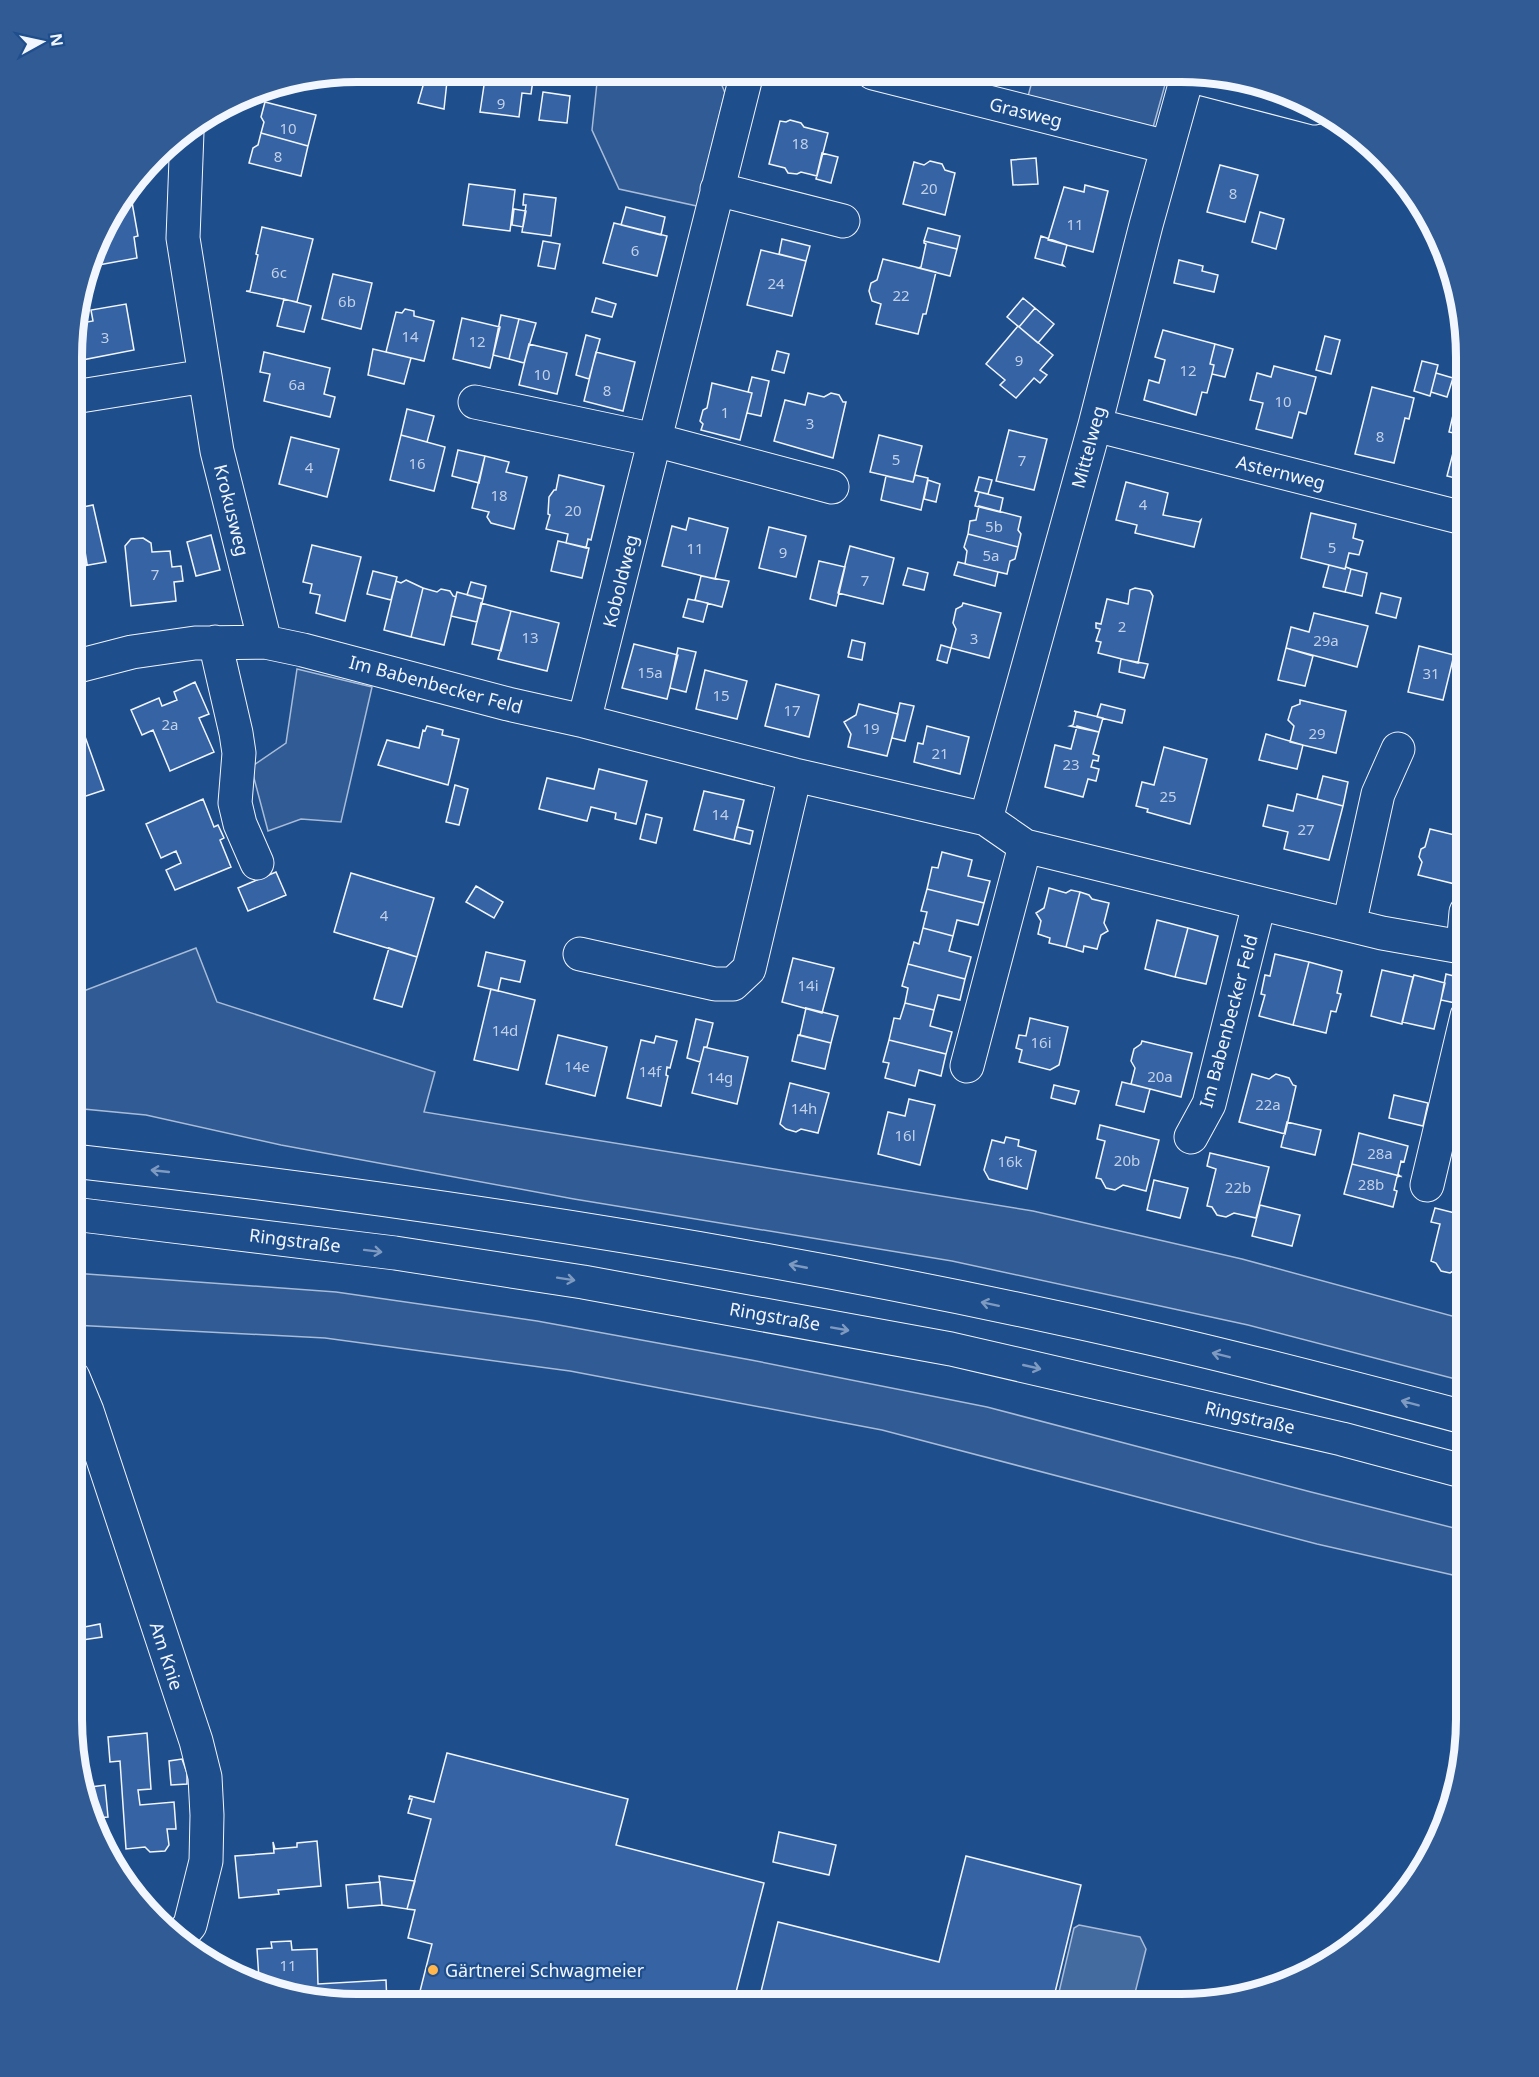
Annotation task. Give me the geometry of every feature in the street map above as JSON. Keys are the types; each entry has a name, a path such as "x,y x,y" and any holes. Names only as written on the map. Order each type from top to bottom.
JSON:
{"main road":[{"path":"745,82 717,189 843,221"},
{"name":"Grasweg","path":"911,82 1167,147"},
{"name":"Mittelweg","path":"986,819 1095,425 1186,82"},
{"name":"Krokusweg","path":"187,142 183,238 217,451 265,642"},
{"name":"Koboldweg","path":"585,721 717,189"},
{"path":"82,396 205,376"},
{"path":"475,402 655,440 832,487"},
{"name":"Asternweg","path":"1095,425 1456,516"},
{"path":"215,642 239,753 235,803 240,824 257,863"},
{"name":"Im Babenbecker Feld","path":"82,665 132,651 195,643 265,642 795,775 986,819 1025,846 1382,933 1456,946"},
{"path":"1349,925 1378,794 1398,749"},
{"path":"580,954 715,984 733,984 749,969 795,775"},
{"path":"968,1066 1025,846"},
{"name":"Im Babenbecker Feld","path":"1191,1137 1209,1104 1259,903"},
{"path":"1427,1185 1456,1062"},
{"path":"82,1162 230,1179 522,1219 748,1257 1149,1338 1456,1415"},
{"name":"Ringstraße","path":"82,1215 395,1253 572,1280 917,1342 1192,1403 1456,1469"},
{"name":"Am Knie","path":"82,1399 205,1777 206,1862 190,1925 184,1932"}],"shaded area":[{"path":"597,82 721,82 725,93 697,206 619,189 592,130"},
{"path":"1032,82 1166,82 1152,131 1027,100"},
{"path":"297,669 372,687 341,822 301,819 268,831 251,767 286,743"},
{"path":"196,948 217,1002 435,1072 424,1112 1033,1211 1242,1259 1456,1317 1456,1379 1248,1325 952,1261 574,1199 281,1145 146,1115 82,1109 82,992"},
{"path":"82,1274 336,1292 537,1321 751,1360 987,1407 1456,1528 1456,1576 1317,1544 882,1430 570,1371 325,1338 82,1325"},
{"path":"1079,1925 1140,1937 1146,1949 1135,1994 1059,1994 1074,1928"}],"building":[{"path":"424,82 447,82 444,109 418,103"},
{"path":"484,82 533,82 531,94 522,93 519,117 480,112"},
{"path":"543,92 570,96 567,123 539,120"},
{"path":"265,102 316,115 308,146 261,133 264,122 261,117"},
{"path":"790,120 801,123 804,127 828,133 817,176 801,172 788,173 785,168 769,164 780,121"},
{"path":"261,133 308,146 301,176 249,163 253,148 258,145"},
{"path":"822,153 838,157 831,183 816,179"},
{"path":"1036,158 1038,184 1013,185 1011,160"},
{"path":"930,161 942,164 945,170 955,173 945,215 903,204 914,162 924,165"},
{"path":"1220,165 1258,175 1245,222 1207,212"},
{"path":"469,184 515,190 510,231 463,225"},
{"path":"1085,185 1108,191 1093,252 1048,240 1064,187 1084,192"},
{"path":"524,194 556,198 551,236 522,232 526,205 523,205"},
{"path":"132,201 138,236 134,237 137,258 98,265 119,220"},
{"path":"626,207 665,217 661,235 621,225"},
{"path":"514,209 526,211 523,227 512,225"},
{"path":"1260,212 1284,219 1276,249 1252,242"},
{"path":"614,223 667,236 657,276 603,263"},
{"path":"262,227 313,239 297,302 246,291 250,291"},
{"path":"928,228 960,236 957,249 924,241"},
{"path":"1041,236 1067,245 1062,264 1064,266 1035,258"},
{"path":"782,239 810,246 806,261 779,254"},
{"path":"543,241 560,244 555,269 538,266"},
{"path":"924,241 957,249 950,276 918,268 921,267 926,244"},
{"path":"761,250 806,261 792,316 747,305"},
{"path":"883,259 936,272 926,314 923,314 918,334 876,324 881,304 872,301 869,291 871,283 877,280"},
{"path":"1179,260 1203,266 1202,271 1218,275 1214,292 1174,283"},
{"path":"333,274 372,283 361,329 322,319"},
{"path":"596,298 616,304 612,317 592,312"},
{"path":"1023,298 1035,308 1019,327 1007,317"},
{"path":"284,299 311,306 304,332 277,326"},
{"path":"126,304 134,350 82,360 85,322 93,321 91,310"},
{"path":"1035,308 1054,324 1038,343 1019,327"},
{"path":"405,309 414,311 414,316 434,321 424,361 386,352 396,312 402,313"},
{"path":"501,315 519,319 509,359 493,355"},
{"path":"462,318 500,327 490,368 453,359"},
{"path":"519,319 536,323 524,363 509,359"},
{"path":"1018,326 1053,355 1040,370 1047,375 1040,383 1034,378 1016,398 1000,385 1005,380 986,364"},
{"path":"1163,330 1215,344 1210,364 1214,365 1207,393 1202,392 1196,415 1144,400 1149,380 1159,383 1165,360 1155,357"},
{"path":"586,335 600,339 589,379 576,375"},
{"path":"1325,336 1340,340 1331,374 1316,370"},
{"path":"529,344 567,353 557,394 519,385"},
{"path":"1215,344 1233,349 1225,377 1212,374 1214,365 1210,364"},
{"path":"373,349 411,358 404,384 368,375"},
{"path":"777,351 789,354 784,373 772,370"},
{"path":"264,352 330,368 324,394 335,397 330,417 264,401 270,374 260,372"},
{"path":"596,352 635,362 623,411 584,401"},
{"path":"1422,361 1438,365 1430,396 1414,391"},
{"path":"1274,366 1316,377 1306,414 1299,412 1292,438 1256,429 1263,403 1250,400 1257,373 1271,377"},
{"path":"1436,373 1453,378 1447,397 1431,392"},
{"path":"752,377 769,381 761,416 747,413 752,393 748,392"},
{"path":"712,383 752,393 740,440 701,430 703,424 700,421 703,410 707,408"},
{"path":"1372,387 1414,398 1409,419 1405,418 1394,463 1355,454"},
{"path":"808,393 824,397 831,393 839,395 843,402 846,402 833,458 774,441 785,400 805,405"},
{"path":"407,409 434,416 427,442 401,435"},
{"path":"1454,411 1456,411 1456,434 1449,432"},
{"path":"1009,430 1047,439 1034,490 996,481"},
{"path":"401,435 445,447 434,491 390,480"},
{"path":"879,435 922,446 913,482 870,472"},
{"path":"291,437 339,449 327,497 279,484"},
{"path":"1456,442 1456,478 1447,476"},
{"path":"458,450 485,456 479,483 452,476"},
{"path":"485,456 509,462 506,472 527,477 514,529 491,523 487,517 489,512 472,508"},
{"path":"559,475 604,486 591,540 588,539 586,548 566,543 568,534 546,529 550,515 548,514 549,497 556,490"},
{"path":"915,475 928,478 921,510 881,500 886,476 913,482"},
{"path":"979,477 992,480 988,494 975,491"},
{"path":"928,480 940,484 936,502 924,499"},
{"path":"1126,482 1168,493 1163,515 1199,522 1201,520 1194,547 1135,533 1137,525 1116,520"},
{"path":"979,492 1003,498 1000,512 975,506"},
{"path":"93,505 106,562 82,566 87,564 82,533 82,507"},
{"path":"979,506 1021,517 1018,547 968,534 970,521 976,520"},
{"path":"1311,513 1356,524 1353,538 1363,541 1359,555 1349,553 1345,569 1301,558"},
{"path":"689,518 728,528 715,579 662,566 672,526 686,530"},
{"path":"769,527 806,536 796,577 759,568"},
{"path":"968,534 1018,547 1015,559 1010,561 1007,574 965,564 967,551 964,547"},
{"path":"211,535 220,570 196,576 187,542"},
{"path":"143,538 151,543 152,552 170,551 172,567 181,566 183,581 174,582 176,601 131,606 125,546 131,539"},
{"path":"558,541 589,548 582,578 551,571"},
{"path":"312,545 361,557 345,621 316,613 320,595 310,593 312,584 303,582"},
{"path":"850,546 894,558 883,604 838,593"},
{"path":"819,561 845,567 836,606 810,599"},
{"path":"958,562 998,572 995,586 954,575"},
{"path":"1329,565 1351,569 1345,592 1323,587"},
{"path":"908,568 928,573 924,590 903,585"},
{"path":"1351,569 1367,573 1362,596 1345,592"},
{"path":"373,571 397,577 391,600 367,594"},
{"path":"701,576 729,581 722,607 695,600"},
{"path":"406,580 423,588 411,637 384,630 396,581 401,583"},
{"path":"471,582 486,586 483,599 467,595"},
{"path":"423,588 437,592 441,589 450,591 456,597 444,645 411,637"},
{"path":"1135,588 1150,591 1153,596 1138,663 1098,653 1101,642 1096,641 1100,629 1096,628 1096,623 1101,624 1107,599 1128,604 1130,590"},
{"path":"457,592 483,599 477,622 451,616"},
{"path":"1381,593 1401,598 1396,618 1376,613"},
{"path":"82,597 85,614 82,615"},
{"path":"688,599 708,603 703,622 683,617"},
{"path":"481,603 511,611 501,651 472,644"},
{"path":"963,603 1001,613 989,658 951,648 956,629 953,623 956,609"},
{"path":"511,611 559,623 547,671 498,659"},
{"path":"1314,613 1368,626 1357,667 1286,648 1291,627 1309,632"},
{"path":"852,640 865,643 862,660 848,657"},
{"path":"634,644 678,655 667,699 622,688"},
{"path":"941,645 951,648 947,663 937,660"},
{"path":"1419,646 1454,655 1443,700 1408,692"},
{"path":"678,648 696,652 686,692 670,688"},
{"path":"1286,648 1313,656 1305,686 1278,680"},
{"path":"1121,659 1148,664 1144,678 1119,672"},
{"path":"705,670 747,681 737,719 696,709"},
{"path":"195,682 209,714 199,718 214,752 170,771 153,730 142,735 131,710 159,698 162,706 177,700 174,692"},
{"path":"776,684 819,695 809,737 765,726"},
{"path":"1300,700 1346,711 1336,753 1290,742 1294,726 1288,720 1292,707 1300,704"},
{"path":"900,703 914,706 905,741 892,738"},
{"path":"859,704 898,714 887,756 848,747 851,734 844,722 856,715"},
{"path":"1101,704 1125,710 1122,723 1097,717"},
{"path":"1074,711 1103,718 1099,732 1070,726 1073,725 1076,712"},
{"path":"427,726 443,730 442,735 459,739 448,785 378,765 387,740 419,748 423,730 425,731"},
{"path":"927,726 969,737 960,774 914,762 918,743 923,744"},
{"path":"1077,726 1099,732 1093,754 1099,756 1098,761 1093,760 1091,767 1099,769 1096,781 1088,779 1083,797 1045,787 1055,745 1071,749"},
{"path":"82,728 104,790 82,797"},
{"path":"1266,734 1303,745 1297,769 1259,760"},
{"path":"1164,747 1207,759 1190,824 1147,812 1148,809 1136,806 1142,782 1154,785"},
{"path":"599,769 647,781 636,824 615,819 616,813 591,807 587,821 539,809 547,778 594,789"},
{"path":"1323,776 1348,782 1343,806 1317,799"},
{"path":"455,785 468,789 459,825 446,822"},
{"path":"704,791 744,800 734,840 694,830"},
{"path":"1297,794 1343,806 1329,860 1284,849 1288,832 1263,826 1268,805 1293,811"},
{"path":"203,799 214,827 218,825 224,838 220,840 231,867 175,890 166,870 181,863 176,851 161,858 146,824"},
{"path":"646,814 662,818 656,843 640,839"},
{"path":"737,827 753,831 750,844 734,840"},
{"path":"1430,829 1456,835 1455,884 1418,875 1422,862 1419,857 1421,849 1425,847"},
{"path":"942,852 972,860 968,876 990,881 984,903 927,889 932,867 938,868"},
{"path":"276,872 286,895 248,911 238,888"},
{"path":"351,873 434,898 417,957 334,932"},
{"path":"476,886 503,902 494,918 466,902"},
{"path":"1049,888 1066,893 1071,890 1080,892 1066,947 1049,943 1050,938 1038,934 1041,921 1036,913 1044,908"},
{"path":"927,889 984,903 978,925 957,920 953,936 923,928 927,912 921,911"},
{"path":"1080,892 1089,895 1092,899 1109,903 1104,923 1108,931 1101,935 1097,949 1084,946 1083,952 1066,947"},
{"path":"1157,920 1188,928 1175,977 1145,969"},
{"path":"923,928 953,936 949,951 971,957 965,979 908,964 914,942 919,944"},
{"path":"1188,928 1218,936 1206,984 1175,977"},
{"path":"389,948 417,957 402,1007 374,999"},
{"path":"486,952 525,961 520,982 501,978 498,991 478,986"},
{"path":"1275,954 1309,962 1293,1025 1259,1016 1265,995 1261,994 1265,975 1270,976"},
{"path":"793,958 834,968 822,1013 782,1002"},
{"path":"1309,962 1342,971 1337,993 1341,994 1336,1012 1331,1011 1326,1033 1293,1025"},
{"path":"908,964 965,979 960,1000 938,995 934,1010 905,1003 908,988 902,986"},
{"path":"1382,970 1413,977 1402,1024 1371,1016"},
{"path":"1446,974 1456,976 1456,1003 1441,1000"},
{"path":"1414,975 1445,983 1434,1029 1402,1022"},
{"path":"491,989 535,1000 518,1070 474,1060"},
{"path":"905,1003 934,1010 930,1026 952,1032 946,1054 889,1040 894,1018 900,1019"},
{"path":"806,1008 838,1016 831,1043 800,1035"},
{"path":"1030,1018 1068,1027 1059,1065 1050,1070 1019,1062 1022,1050 1016,1048 1019,1035 1026,1036"},
{"path":"696,1019 713,1023 707,1047 704,1047 700,1062 687,1058"},
{"path":"558,1035 607,1047 595,1096 546,1084"},
{"path":"798,1035 831,1043 825,1069 792,1061"},
{"path":"656,1036 677,1041 670,1068 667,1067 666,1075 668,1076 661,1106 627,1098 641,1040 654,1043"},
{"path":"889,1040 946,1054 941,1076 919,1070 915,1086 885,1078 889,1063 883,1062"},
{"path":"1142,1041 1192,1053 1181,1097 1131,1084 1135,1068 1131,1061 1134,1049"},
{"path":"704,1047 748,1057 737,1104 692,1093"},
{"path":"1252,1074 1269,1079 1276,1074 1289,1078 1296,1086 1285,1134 1239,1122"},
{"path":"1122,1082 1150,1089 1144,1112 1116,1105"},
{"path":"790,1083 829,1093 818,1133 801,1129 796,1132 780,1124"},
{"path":"1054,1085 1079,1091 1075,1104 1051,1098"},
{"path":"1394,1095 1428,1103 1423,1126 1389,1118"},
{"path":"909,1099 935,1105 920,1165 878,1154 888,1112 905,1116"},
{"path":"1287,1122 1321,1130 1315,1155 1281,1147"},
{"path":"1100,1125 1159,1140 1146,1191 1123,1185 1115,1190 1106,1188 1101,1179 1096,1178 1105,1141 1097,1139"},
{"path":"1359,1133 1408,1146 1404,1162 1401,1161 1398,1174 1400,1176 1352,1164"},
{"path":"1006,1137 1019,1140 1018,1146 1036,1151 1027,1189 989,1179 984,1170 992,1140 1004,1143"},
{"path":"1210,1153 1269,1167 1256,1218 1234,1213 1226,1217 1217,1215 1212,1207 1207,1206 1216,1169 1207,1166"},
{"path":"1352,1164 1400,1176 1397,1177 1394,1190 1397,1191 1393,1207 1344,1194"},
{"path":"1154,1180 1188,1188 1180,1218 1147,1210"},
{"path":"1260,1205 1300,1215 1292,1246 1252,1236"},
{"path":"1435,1208 1456,1213 1456,1269 1450,1273 1441,1271 1436,1263 1431,1261 1440,1224 1431,1222"},
{"path":"100,1624 102,1637 82,1640 82,1627"},
{"path":"147,1733 151,1789 138,1790 140,1805 174,1802 176,1829 167,1829 169,1845 165,1851 150,1852 145,1847 126,1849 120,1761 110,1762 108,1737"},
{"path":"447,1753 628,1799 616,1845 764,1883 736,1994 419,1994 432,1944 408,1938 415,1910 407,1909 431,1819 408,1813 412,1799 409,1799 410,1796 434,1802"},
{"path":"182,1759 187,1773 187,1784 171,1785 169,1761"},
{"path":"105,1785 108,1817 100,1818 91,1787"},
{"path":"779,1832 836,1845 829,1875 773,1862"},
{"path":"317,1841 321,1886 278,1890 279,1894 239,1898 235,1856 274,1853 273,1842 275,1849 297,1847 297,1843"},
{"path":"966,1856 1081,1885 1055,1994 760,1994 778,1922 939,1962"},
{"path":"379,1876 415,1881 407,1909 382,1905"},
{"path":"380,1882 382,1905 348,1908 346,1885"},
{"path":"291,1941 292,1950 317,1949 318,1984 386,1980 387,1994 321,1992 259,1976 257,1949 272,1948 271,1942"}],"place":[{"name":"Gärtnerei Schwagmeier","path":"433,1970"}]}
